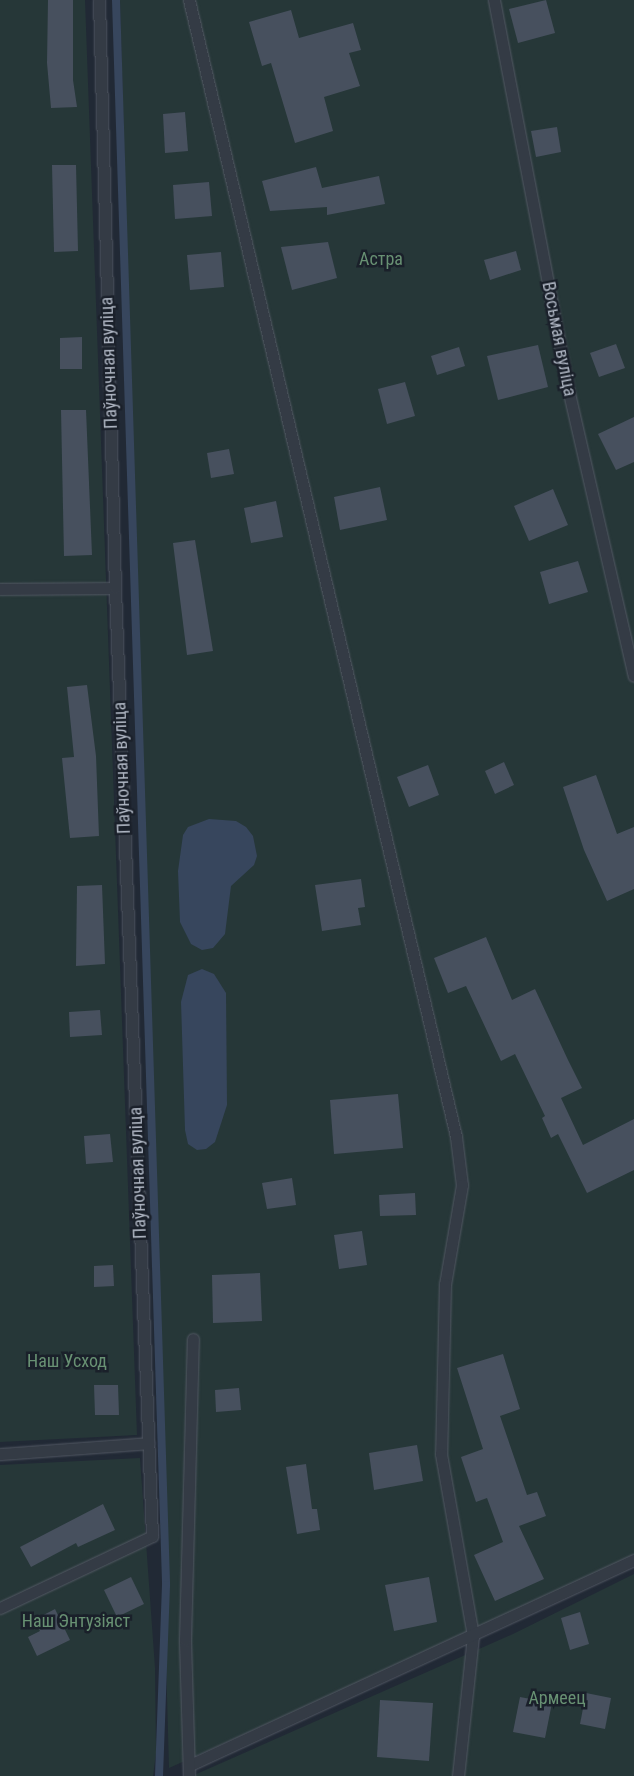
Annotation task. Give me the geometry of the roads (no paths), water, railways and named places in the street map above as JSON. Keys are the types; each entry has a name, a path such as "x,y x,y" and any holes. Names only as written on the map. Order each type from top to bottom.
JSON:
{"lane":[{"name":"Паўночная вуліца","path":"0,1608 152,1536 115,588 99,0"},
{"path":"189,0 456,1137 462,1185 445,1284 441,1454 473,1636 458,1776"},
{"name":"Восьмая вуліца","path":"494,0 569,393 634,676"},
{"path":"0,589 115,588"},
{"path":"194,1339 185,1640 189,1771 634,1560"},
{"path":"0,1454 149,1444"}],"water":[{"path":"209,819 236,821 246,827 253,836 257,856 254,865 231,886 225,934 213,948 202,950 191,944 180,922 178,871 183,835 188,827"},
{"path":"202,969 214,974 226,993 227,1105 215,1142 206,1149 197,1150 188,1144 185,1130 181,1002 188,975"}],"waterway":[{"path":"116,0 166,1585 159,1776"}],"park label":[{"name":"Астра","path":"381,259"},
{"name":"Наш Усход","path":"67,1361"},
{"name":"Наш Энтузіяст","path":"76,1621"},
{"name":"Армеец","path":"557,1698"}]}
